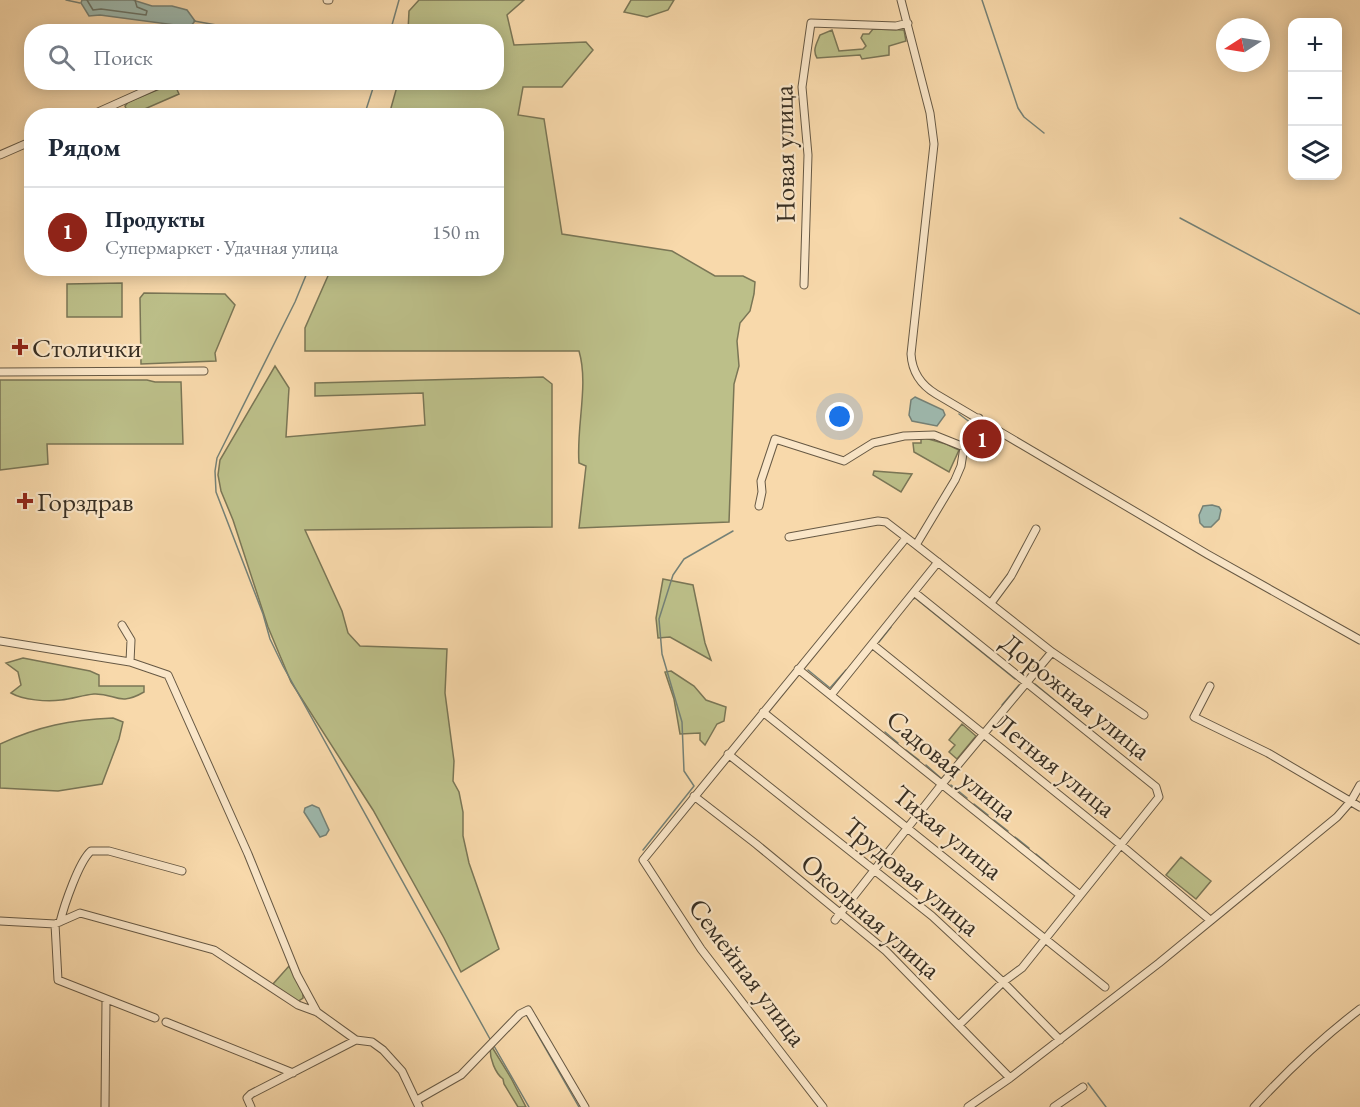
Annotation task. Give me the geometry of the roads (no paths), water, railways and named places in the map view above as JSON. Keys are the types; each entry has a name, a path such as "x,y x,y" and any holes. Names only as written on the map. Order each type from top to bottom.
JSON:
{"street":[{"path":"901,0 930,112 934,150 912,349 912,363 919,379 928,389 1360,640"},
{"name":"Новая улица","path":"804,285 808,155 802,87 811,23 896,26 908,23"},
{"path":"107,108 147,90"},
{"path":"0,155 24,144"},
{"path":"0,372 204,371"},
{"path":"916,545 955,480 961,466 964,447 980,418"},
{"path":"759,506 762,492 761,481 775,439 844,461 873,443 904,436 934,435 964,447"},
{"path":"789,537 878,521 886,522 1052,652 1144,715"},
{"path":"991,603 1011,576 1036,529"},
{"path":"694,796 906,538"},
{"path":"831,695 938,562"},
{"name":"Дорожная улица","path":"914,592 1156,787 1159,797 1121,845"},
{"path":"122,625 131,640 130,662"},
{"path":"0,641 130,662 168,675 248,854 297,975 317,1012"},
{"name":"Летняя улица","path":"872,644 1121,845 1210,920"},
{"path":"835,920 942,784 1052,652"},
{"name":"Садовая улица","path":"798,669 1080,895"},
{"path":"1210,686 1194,717 1268,753 1360,807"},
{"name":"Тихая улица","path":"763,712 1105,987"},
{"name":"Трудовая улица","path":"728,754 932,916 1003,982 1060,1040"},
{"path":"968,1107 1010,1078 1159,963 1337,818 1360,785"},
{"name":"Семейная улица","path":"694,796 643,860 701,949 823,1107"},
{"name":"Окольная улица","path":"694,796 840,912 893,958 1010,1078"},
{"path":"959,1025 1003,982 1022,968 1121,845"},
{"path":"155,1018 58,980 57,923 85,857 91,851 109,851 182,871"},
{"path":"0,921 57,923 80,913 214,950 298,1005 317,1012 356,1040 372,1042 383,1050 402,1071 418,1104 461,1075 520,1014 530,1011 585,1107"},
{"path":"105,1107 106,1000"},
{"path":"1254,1107 1296,1065 1360,1009"},
{"path":"166,1022 293,1073"},
{"path":"251,1107 247,1098 251,1094 356,1040"},
{"path":"1054,1107 1083,1086"}],"water":[{"path":"82,0 133,0 152,6 172,6 187,10 195,21 192,24 168,24 100,15 89,16 81,3"},
{"path":"915,397 943,410 945,415 937,426 912,421 909,415 911,400"},
{"path":"1212,505 1221,510 1219,519 1211,527 1204,527 1200,523 1199,515 1203,506"},
{"path":"312,805 319,808 329,830 326,835 320,837 304,812 305,808"}],"waterway":[{"path":"66,0 80,3"},
{"path":"392,24 399,0"},
{"path":"982,0 1018,108 1024,117 1044,133"},
{"path":"194,21 211,24"},
{"path":"367,108 372,90"},
{"path":"1180,218 1360,314"},
{"path":"306,276 217,458 216,492 263,614 270,639 283,666 490,1039"},
{"path":"959,414 971,423 962,439"},
{"path":"643,850 694,786 684,771 682,722 662,654 659,619 673,575 684,559 733,531"},
{"path":"913,599 915,598 1015,679"},
{"path":"895,620 900,614"},
{"path":"879,642 891,627"},
{"path":"808,670 830,688 846,670"},
{"path":"1035,684 1114,749"},
{"path":"1002,705 1019,685"},
{"path":"885,732 898,743"},
{"path":"906,750 919,760"},
{"path":"926,765 942,779"},
{"path":"951,785 967,798"},
{"path":"974,804 988,815"},
{"path":"994,820 1008,831"},
{"path":"1015,837 1029,848"},
{"path":"1036,854 1048,864"},
{"path":"527,1016 579,1107"},
{"path":"494,1046 529,1107"},
{"path":"1088,1083 1106,1107"}],"place":[{"name":"Столички","path":"20,347"},
{"name":"Продукты","path":"982,439"},
{"name":"Горздрав","path":"25,501"}]}
